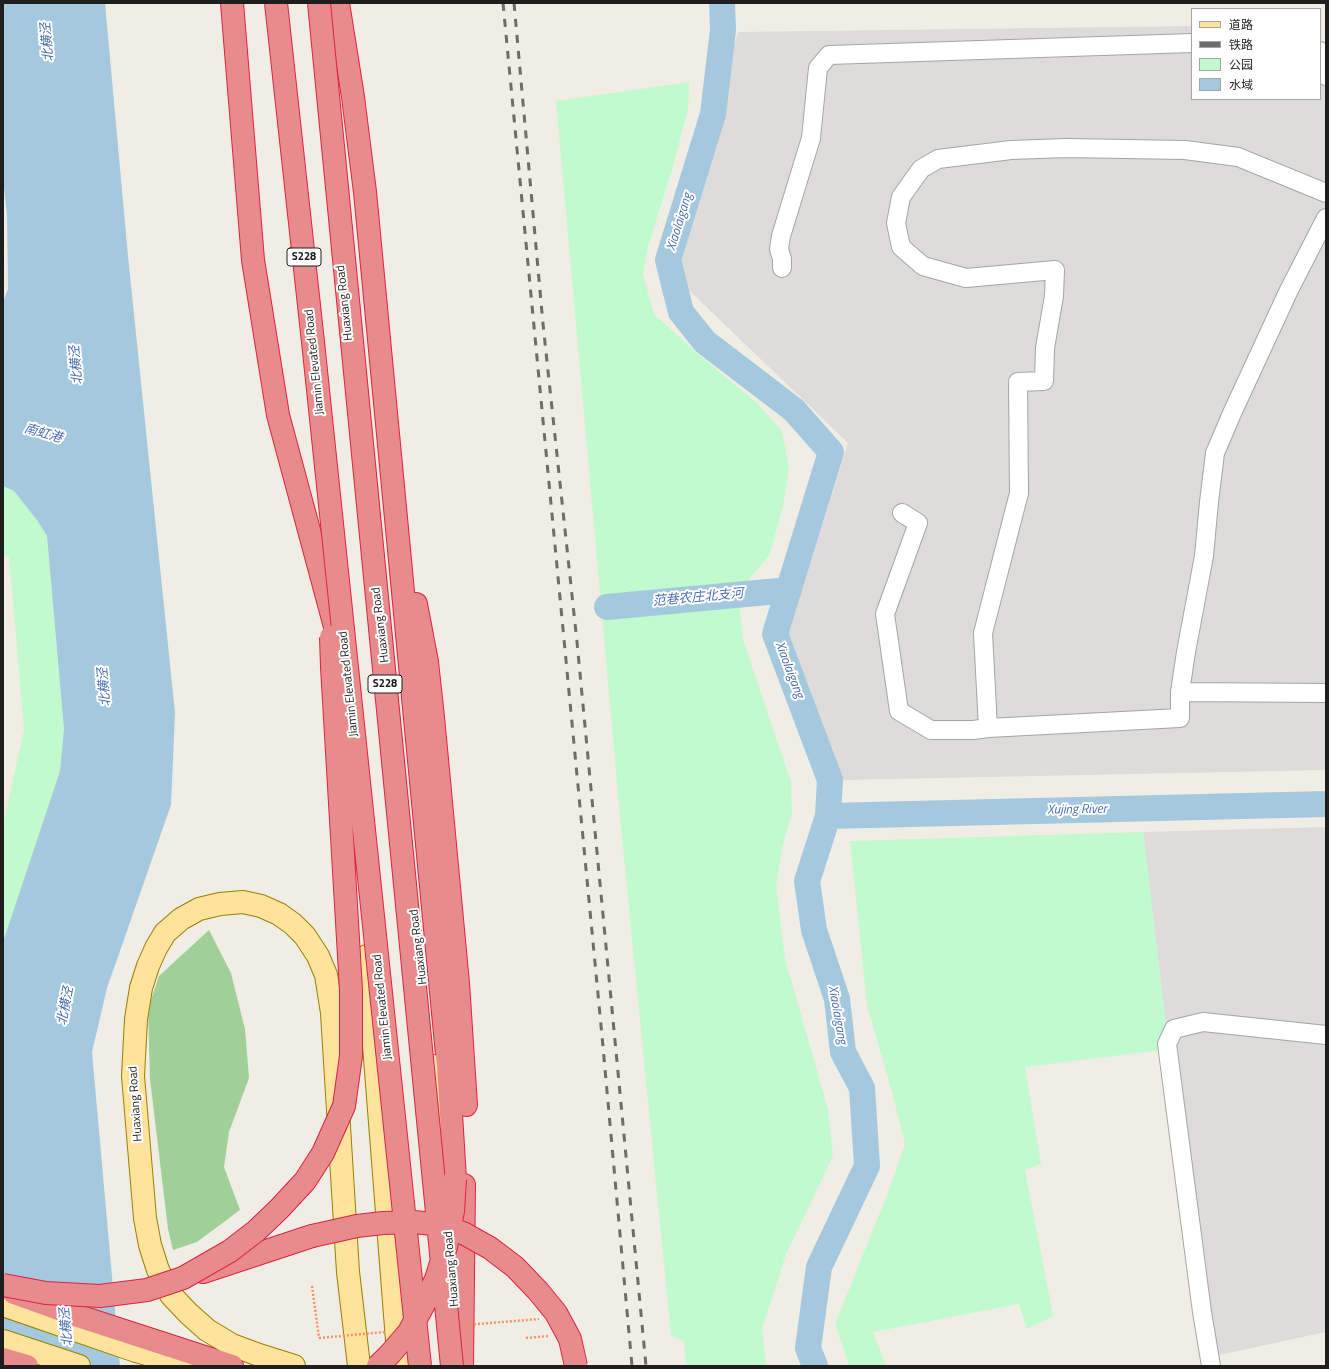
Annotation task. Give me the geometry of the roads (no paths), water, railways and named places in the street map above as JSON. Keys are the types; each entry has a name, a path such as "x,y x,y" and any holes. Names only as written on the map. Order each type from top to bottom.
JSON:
{"highway":[{"path":"232,3 253,260 278,415 340,649"},
{"name":"Jiamin Elevated Road","path":"276,3 331,512 420,1366"},
{"name":"S228","path":"319,3 452,1366"},
{"path":"338,3 353,97 365,192 447,1057 455,1179 453,1211 446,1247 436,1279 409,1332 378,1366"},
{"path":"393,493 417,605 427,662 458,983 466,1102 461,1366"},
{"path":"183,1278 230,1251 256,1231 279,1209 305,1180 324,1153 344,1106 351,1056 352,990 332,666 331,512"},
{"path":"3,1285 46,1294 100,1296 147,1290 312,1236 357,1226 414,1222 442,1226 465,1234 490,1248 515,1267 538,1291 556,1313 570,1339 576,1366"},
{"path":"3,1289 75,1315 232,1366"},
{"path":"3,1359 26,1366"}],"main road":[{"path":"285,3 375,1058 399,1366"},
{"name":"Huaxiang Road","path":"314,3 361,455 442,1137 461,1366"},
{"name":"Huaxiang Road","path":"294,1366 232,1345 207,1330 188,1313 171,1295 158,1270 150,1245 145,1218 133,1076 136,1019 141,988 148,966 165,933 187,915 199,909 220,904 243,902 261,906 279,914 293,924 305,936 318,956 326,975 332,1021 348,1272 359,1366"},
{"path":"3,1305 136,1351 188,1366"},
{"path":"3,1341 79,1366"}],"street":[{"path":"782,268 782,259 779,249 781,236 811,138 818,68 830,55 1191,43"},
{"path":"1321,52 1324,56 1326,76"},
{"path":"988,728 983,633 1019,494 1018,382 1044,381 1045,348 1054,296 1055,270 966,278 923,266 901,247 896,223 901,197 922,169 938,159 1011,150 1066,148 1185,150 1238,157 1326,192"},
{"path":"902,513 918,523 885,614 899,711 931,730 973,730 1180,718 1180,692 1204,556 1208,502 1215,453 1289,290 1326,218"},
{"path":"1180,692 1326,693"},
{"path":"1211,1366 1202,1312 1167,1044 1174,1029 1203,1022 1326,1035"}],"water":[{"path":"3,3 105,3 128,256 175,713 171,805 107,988 92,1052 120,1366 8,1366 3,1315 3,942 60,771 64,729 47,536 37,520 14,491 3,486 3,302 8,289 7,215 3,179"}],"waterway":[{"name":"Xiaolaigang","path":"722,3 723,30 713,114 668,260 681,312 705,342 794,410 831,452 775,634 830,780 828,816 807,881 814,930 837,999 843,1052 862,1088 867,1166 819,1267 808,1348 815,1366"},
{"name":"范巷农庄北支河","path":"607,607 789,590"},
{"name":"Xujing River","path":"828,816 1326,804"}],"railway":[{"path":"503,3 602,1036 632,1366"},
{"path":"514,3 543,324 577,642 646,1366"}],"water label":[{"name":"北横泾","path":"48,42"},
{"name":"北横泾","path":"77,365"},
{"name":"南虹港","path":"43,434"},
{"name":"北横泾","path":"105,687"},
{"name":"北横泾","path":"66,1006"},
{"name":"北横泾","path":"67,1327"}]}
